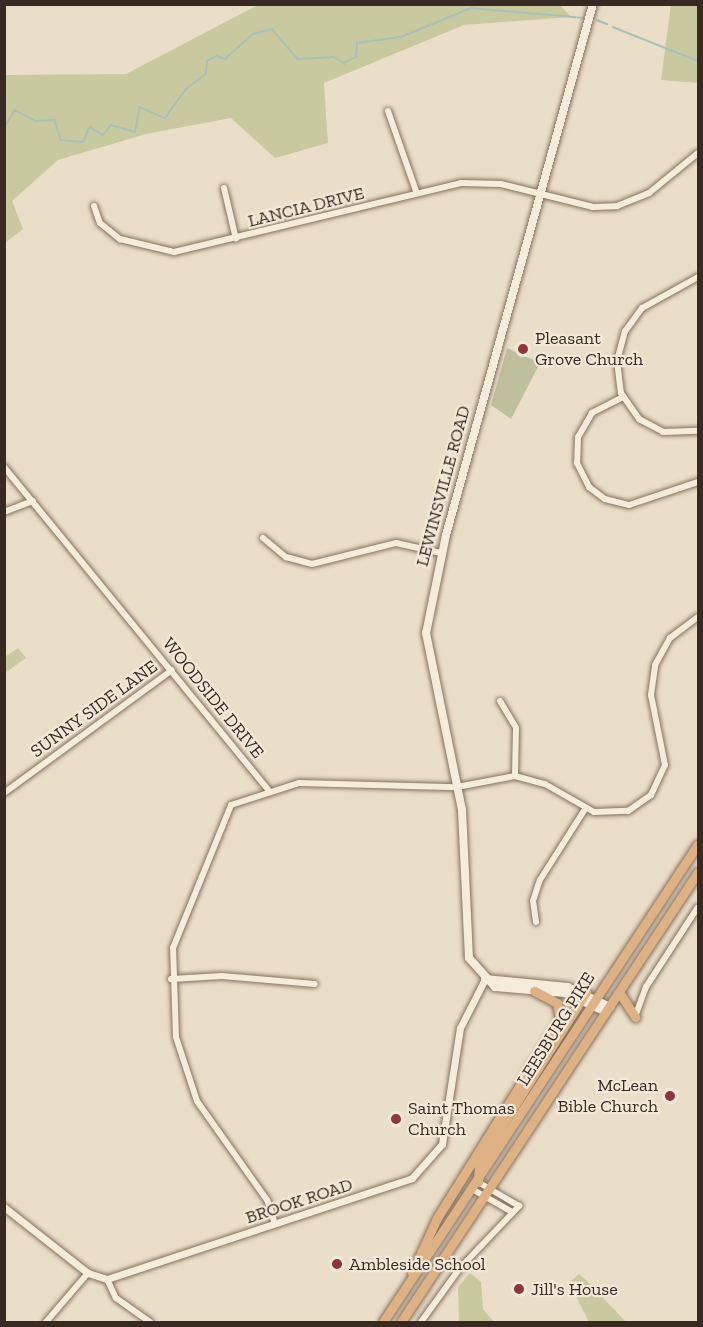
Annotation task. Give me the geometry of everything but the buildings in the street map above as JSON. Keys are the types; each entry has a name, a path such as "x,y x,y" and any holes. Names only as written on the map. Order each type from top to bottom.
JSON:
{"highway":[{"name":"LEESBURG PIKE","path":"383,1323 475,1186 589,998 699,844"},
{"name":"LEESBURG PIKE","path":"401,1323 438,1266 489,1195 699,872"},
{"path":"397,1302 437,1218 560,1021 557,1003 534,991"},
{"path":"619,992 635,1017"}],"main road":[{"name":"LEWINSVILLE ROAD","path":"485,979 465,945 468,865 458,787 426,633 441,553 543,194 593,4"},
{"path":"485,979 495,987 589,998"},
{"path":"485,979 589,998 608,1009"}],"street":[{"path":"388,111 416,191"},
{"name":"LANCIA DRIVE","path":"94,206 107,230 150,250 186,251 416,191 486,183 593,207 628,203 699,153"},
{"path":"224,188 236,239"},
{"path":"699,278 651,300 630,321 617,362 623,397 653,429 672,434 699,431"},
{"path":"623,397 592,413 578,437 577,463 589,487 605,499 629,505 699,482"},
{"name":"WOODSIDE DRIVE","path":"4,467 268,790"},
{"path":"4,512 33,501"},
{"path":"262,538 286,557 312,564 396,543 441,553"},
{"path":"275,1224 267,1200 190,1084 176,1037 171,980 173,948 227,811 235,802 268,790 315,782 458,787 515,776 545,784 585,809 628,811 657,787 666,756 652,708 652,674 670,638 699,617"},
{"name":"SUNNY SIDE LANE","path":"4,793 171,670"},
{"path":"500,701 516,728 515,776"},
{"path":"536,922 533,900 540,880 585,809"},
{"path":"635,1017 646,987 699,907"},
{"path":"171,980 222,976 315,984"},
{"name":"BROOK ROAD","path":"107,1279 403,1182 428,1166 446,1135 462,1021 485,979"},
{"path":"475,1186 512,1212"},
{"path":"421,1323 460,1268 519,1206 489,1195"},
{"path":"4,1207 88,1273 107,1279 113,1295 150,1323"},
{"path":"46,1323 88,1273"}],"green space":[{"path":"559,4 571,17 464,25 324,83 328,143 275,158 231,118 146,134 58,160 12,201 23,229 5,243 5,75 126,74 258,5"},
{"path":"671,4 698,5 698,83 661,80"},
{"path":"507,348 540,363 511,419 491,405"},
{"path":"18,648 26,658 5,673 5,657"},
{"path":"470,1273 481,1282 483,1309 494,1322 459,1322 458,1287"},
{"path":"579,1274 626,1322 589,1322 569,1283"}],"waterway":[{"path":"4,128 15,110 36,121 55,120 61,140 83,142 90,127 103,135 111,125 135,132 140,107 165,118 186,89 206,74 207,61 217,56 225,59 253,34 272,29 298,59 334,57 344,63 356,57 357,43 401,37 471,8 584,18"},
{"path":"597,20 607,24"},
{"path":"613,27 698,61"}],"place":[{"name":"Pleasant Grove Church","path":"523,349"},
{"name":"McLean Bible Church","path":"670,1096"},
{"name":"Saint Thomas Church","path":"396,1119"},
{"name":"Ambleside School","path":"337,1264"},
{"name":"Jill's House","path":"519,1289"}]}
